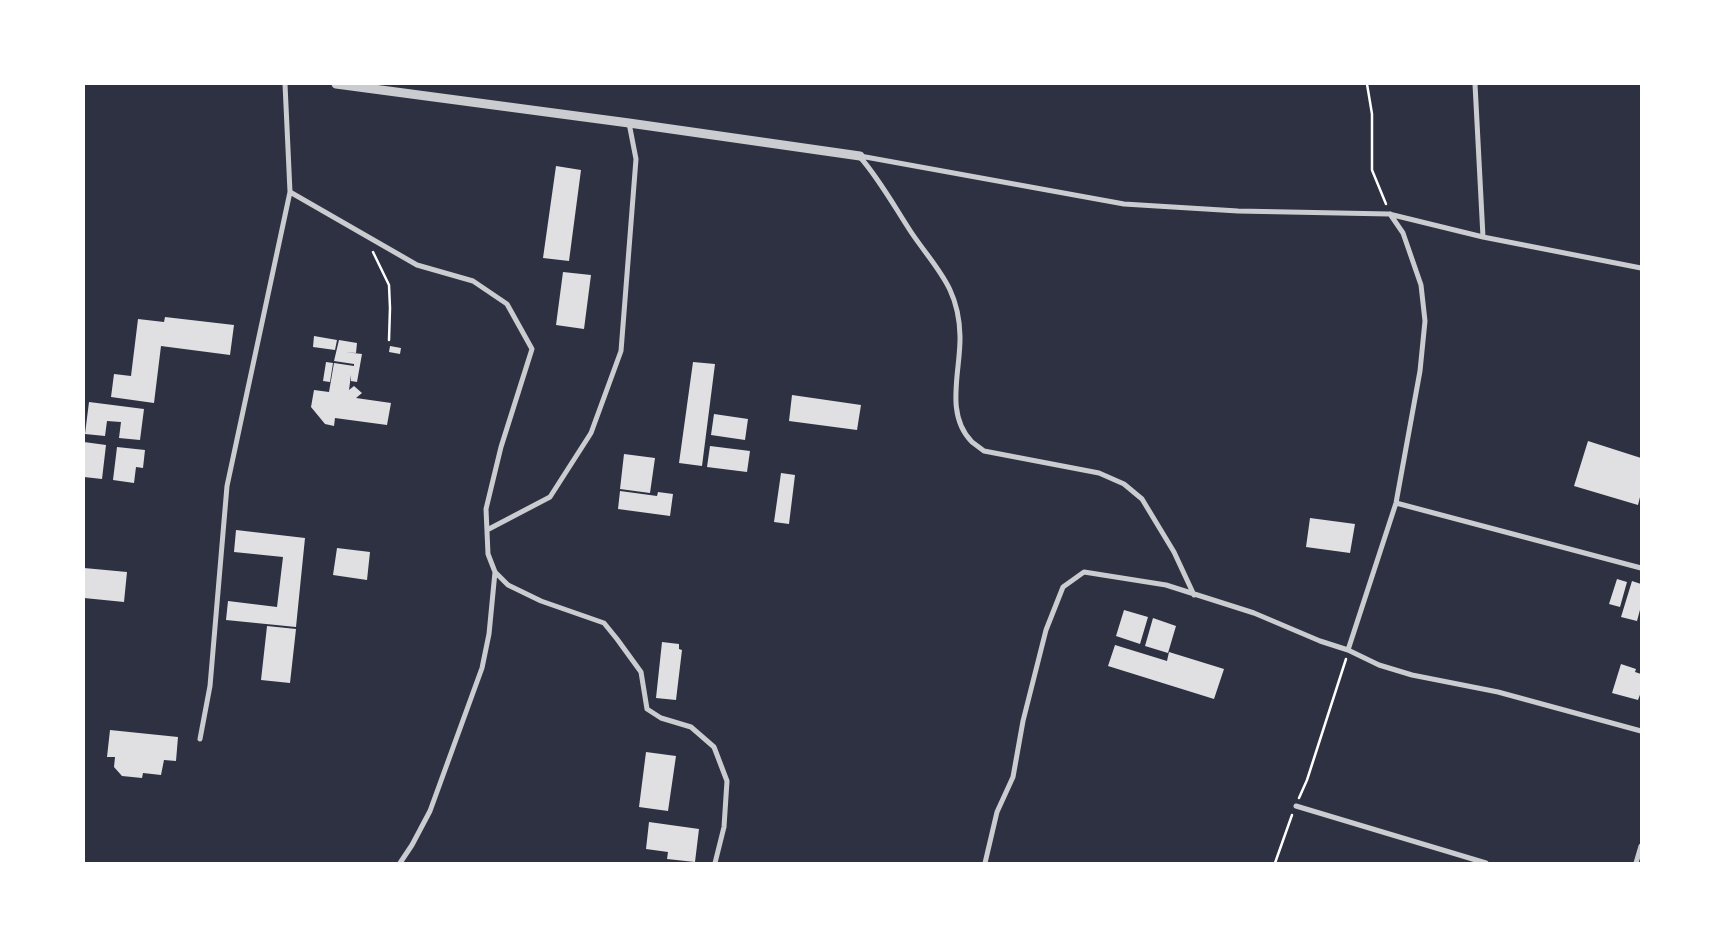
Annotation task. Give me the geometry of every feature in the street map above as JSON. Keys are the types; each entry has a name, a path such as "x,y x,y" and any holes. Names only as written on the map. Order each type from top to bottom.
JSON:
{"street":[{"path":"200,739 210,686 227,486 290,192 285,84"},
{"path":"336,84 860,156 1124,204 1238,211 1390,214 1483,237 1641,268"},
{"path":"1476,84 1483,237"},
{"path":"487,530 550,497 591,433 620,351 636,159 629,123"},
{"path":"860,156 876,174 912,233 944,276 953,295 960,336 956,406 963,429 972,442 984,451 1099,473 1124,484 1142,499 1174,552 1194,595"},
{"path":"290,192 417,265 473,281 508,304 532,350 501,447 486,510 488,554 495,572 508,585 541,601 604,623 641,672 647,709 661,718 691,727 714,747 727,781 724,827 715,863"},
{"path":"1348,650 1396,503 1420,371 1425,321 1421,285 1404,234 1390,214"},
{"path":"1396,503 1641,568"},
{"path":"400,863 430,811 482,668 489,634 495,572"},
{"path":"985,863 997,812 1013,777 1023,721 1046,630 1063,587 1084,572 1166,585 1254,614 1320,641 1348,650 1379,665 1412,675 1498,692 1641,731"},
{"path":"1296,806 1486,863"},
{"path":"1636,863 1641,846"}],"path":[{"path":"1367,84 1372,114 1372,170 1390,214"},
{"path":"366,235 389,285 389,340"},
{"path":"1275,863 1307,780 1348,650"}],"building":[{"path":"556,166 581,170 569,261 543,258"},
{"path":"563,272 591,275 584,329 556,325"},
{"path":"165,317 234,325 230,355 161,346 154,403 111,397 114,374 131,376 138,319 164,322"},
{"path":"314,336 337,340 335,350 313,347"},
{"path":"339,340 357,343 356,353 345,352 362,354 357,382 351,381 351,375 349,390 354,386 362,393 356,398 391,403 387,425 335,418 334,426 325,424 311,407 314,390 329,392 334,363 354,366 354,364 334,361"},
{"path":"390,346 401,348 400,354 389,352"},
{"path":"326,362 333,363 330,382 323,381"},
{"path":"693,362 715,364 702,466 679,463"},
{"path":"792,395 861,405 857,430 789,421"},
{"path":"89,402 144,409 140,440 119,438 121,422 107,421 105,436 85,434"},
{"path":"714,414 748,419 745,440 711,435"},
{"path":"1588,441 1641,458 1641,493 1638,505 1574,486"},
{"path":"84,442 106,445 102,479 84,477"},
{"path":"710,446 750,451 747,472 707,467"},
{"path":"117,447 145,450 143,468 136,467 134,483 113,480"},
{"path":"624,454 655,458 650,493 620,489"},
{"path":"781,473 795,475 789,524 774,522"},
{"path":"620,491 657,496 658,492 673,494 670,516 618,509"},
{"path":"1310,518 1355,524 1350,553 1306,547"},
{"path":"236,530 305,538 296,627 226,620 228,601 277,607 283,557 234,552"},
{"path":"337,548 370,552 367,580 333,575"},
{"path":"84,568 127,572 124,602 84,598"},
{"path":"1617,579 1627,582 1620,607 1609,604"},
{"path":"1632,581 1641,584 1641,606 1637,621 1621,617"},
{"path":"1124,610 1148,617 1140,644 1116,636"},
{"path":"1153,618 1176,626 1168,653 1145,646"},
{"path":"267,626 296,629 290,683 261,680"},
{"path":"662,642 679,644 679,649 682,650 676,700 656,698"},
{"path":"1115,645 1167,661 1169,652 1224,669 1214,699 1108,666"},
{"path":"1621,664 1636,669 1635,672 1641,674 1641,692 1638,700 1612,693"},
{"path":"110,730 178,737 176,761 164,760 161,775 143,773 142,778 122,776 114,767 115,757 107,757"},
{"path":"646,752 676,756 668,811 639,807"},
{"path":"649,822 699,829 695,862 667,859 668,852 646,849"}]}
